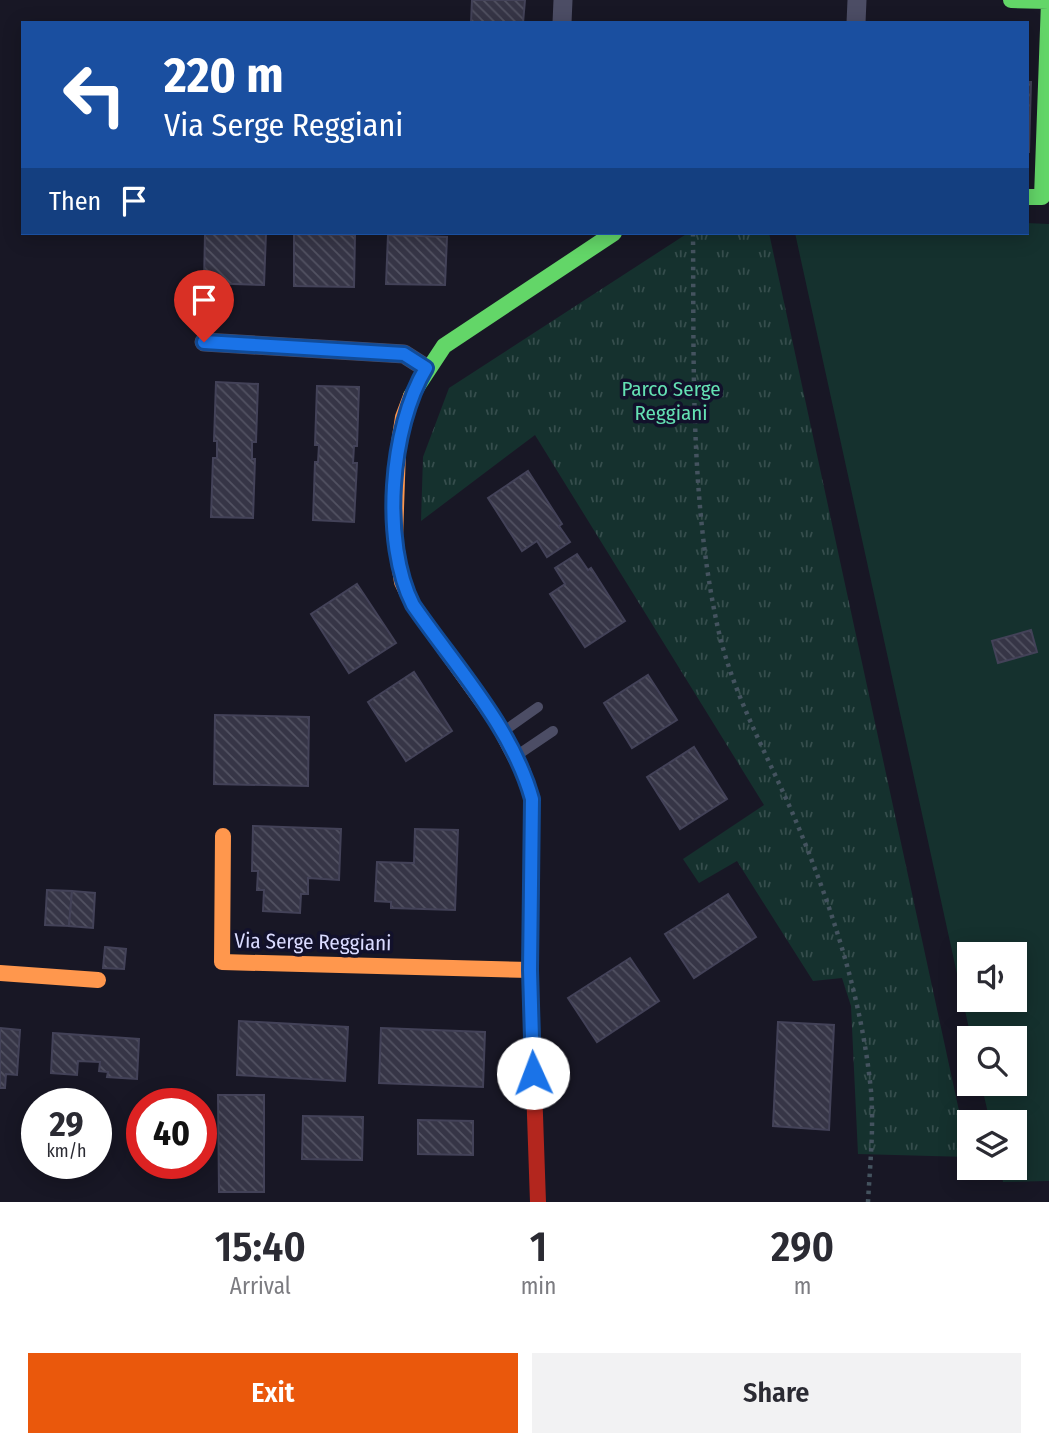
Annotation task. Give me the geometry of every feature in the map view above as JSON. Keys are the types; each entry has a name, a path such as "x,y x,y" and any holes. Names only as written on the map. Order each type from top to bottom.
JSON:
{"street":[{"path":"562,21 563,0"},
{"path":"856,21 857,0"},
{"path":"1011,0 1049,1 1042,197 1029,197"},
{"path":"538,1202 530,970 532,799 516,756 502,732 413,605 402,582 396,556 398,450 403,417 426,368 444,346 611,235"},
{"path":"204,342 404,354 426,368"},
{"name":"Via Serge Reggiani","path":"223,836 222,962 530,970"},
{"path":"0,973 98,980"}],"lane":[{"path":"502,732 538,707"},
{"path":"516,756 554,731"}],"path":[{"path":"693,235 694,358 701,499 717,625 737,691 797,826 841,941 854,992 871,1091 868,1202"}],"green space":[{"path":"1029,223 1049,224 1049,1181 1003,1182 1027,1180 1027,1110 987,1110 984,1096 1027,1096 1027,1026 968,1026 965,1012 1027,1012 1027,942 957,942 957,974 795,235 1029,235"},
{"name":"Parco Serge Reggiani","path":"685,235 769,235 959,1110 957,1157 858,1154 851,1006 842,978 813,981 737,861 699,883 683,859 764,805 535,435 421,521 423,457 449,388"}],"building":[{"path":"472,0 525,0 523,21 471,21"},
{"path":"1029,82 1031,82 1029,152"},
{"path":"205,235 266,235 264,285 204,283"},
{"path":"294,235 355,235 354,287 294,286"},
{"path":"388,235 447,237 445,285 386,284"},
{"path":"216,382 258,384 256,442 252,442 252,459 255,459 253,518 211,517 213,458 217,458 217,441 214,441"},
{"path":"317,386 359,387 357,446 354,446 353,463 357,463 354,522 313,520 315,462 318,462 319,445 315,445"},
{"path":"528,471 562,524 559,526 570,542 547,557 537,541 522,551 488,498"},
{"path":"577,554 588,570 591,568 625,621 585,647 550,594 565,584 555,568"},
{"path":"357,584 396,643 349,673 311,614"},
{"path":"1031,630 1037,652 998,663 992,641"},
{"path":"414,672 452,731 406,761 368,702"},
{"path":"648,675 677,720 632,748 604,703"},
{"path":"215,715 309,717 308,786 214,784"},
{"path":"694,747 727,799 680,829 647,777"},
{"path":"253,826 341,829 339,880 308,878 308,894 301,894 300,913 263,911 264,890 257,890 258,871 252,871"},
{"path":"415,829 458,830 455,910 391,908 391,902 375,901 377,862 414,863"},
{"path":"47,890 72,891 69,926 45,925"},
{"path":"72,891 95,893 93,928 69,926"},
{"path":"728,894 756,937 694,978 665,934"},
{"path":"105,947 126,949 124,969 103,968"},
{"path":"630,958 659,1001 597,1042 568,998"},
{"path":"239,1021 348,1027 345,1081 237,1075"},
{"path":"778,1022 834,1025 829,1130 773,1126"},
{"path":"0,1028 20,1030 17,1075 6,1074 5,1088 0,1088"},
{"path":"381,1028 485,1032 483,1087 379,1083"},
{"path":"53,1033 139,1039 137,1079 107,1077 108,1072 99,1071 100,1062 78,1061 77,1075 51,1073"},
{"path":"218,1095 264,1095 264,1192 219,1192"},
{"path":"303,1116 363,1117 362,1160 302,1159"},
{"path":"418,1120 473,1121 473,1155 418,1154"}],"traffic: fast":[{"path":"1011,0 1049,1 1042,197 1029,197"},
{"path":"411,396 444,346 611,235"}],"traffic: slow":[{"path":"411,396 403,417 398,450 395,538 402,582 413,605 497,722 523,772 532,799 531,901"},
{"path":"223,836 222,962 530,970"},
{"path":"0,973 98,980"}],"traffic: jam":[{"path":"531,901 530,970 538,1202"}],"route":[{"path":"204,342 404,354 426,368 414,388 403,417 398,450 396,556 402,582 413,605 502,732 527,779 532,799 530,970 533,1073"}]}
